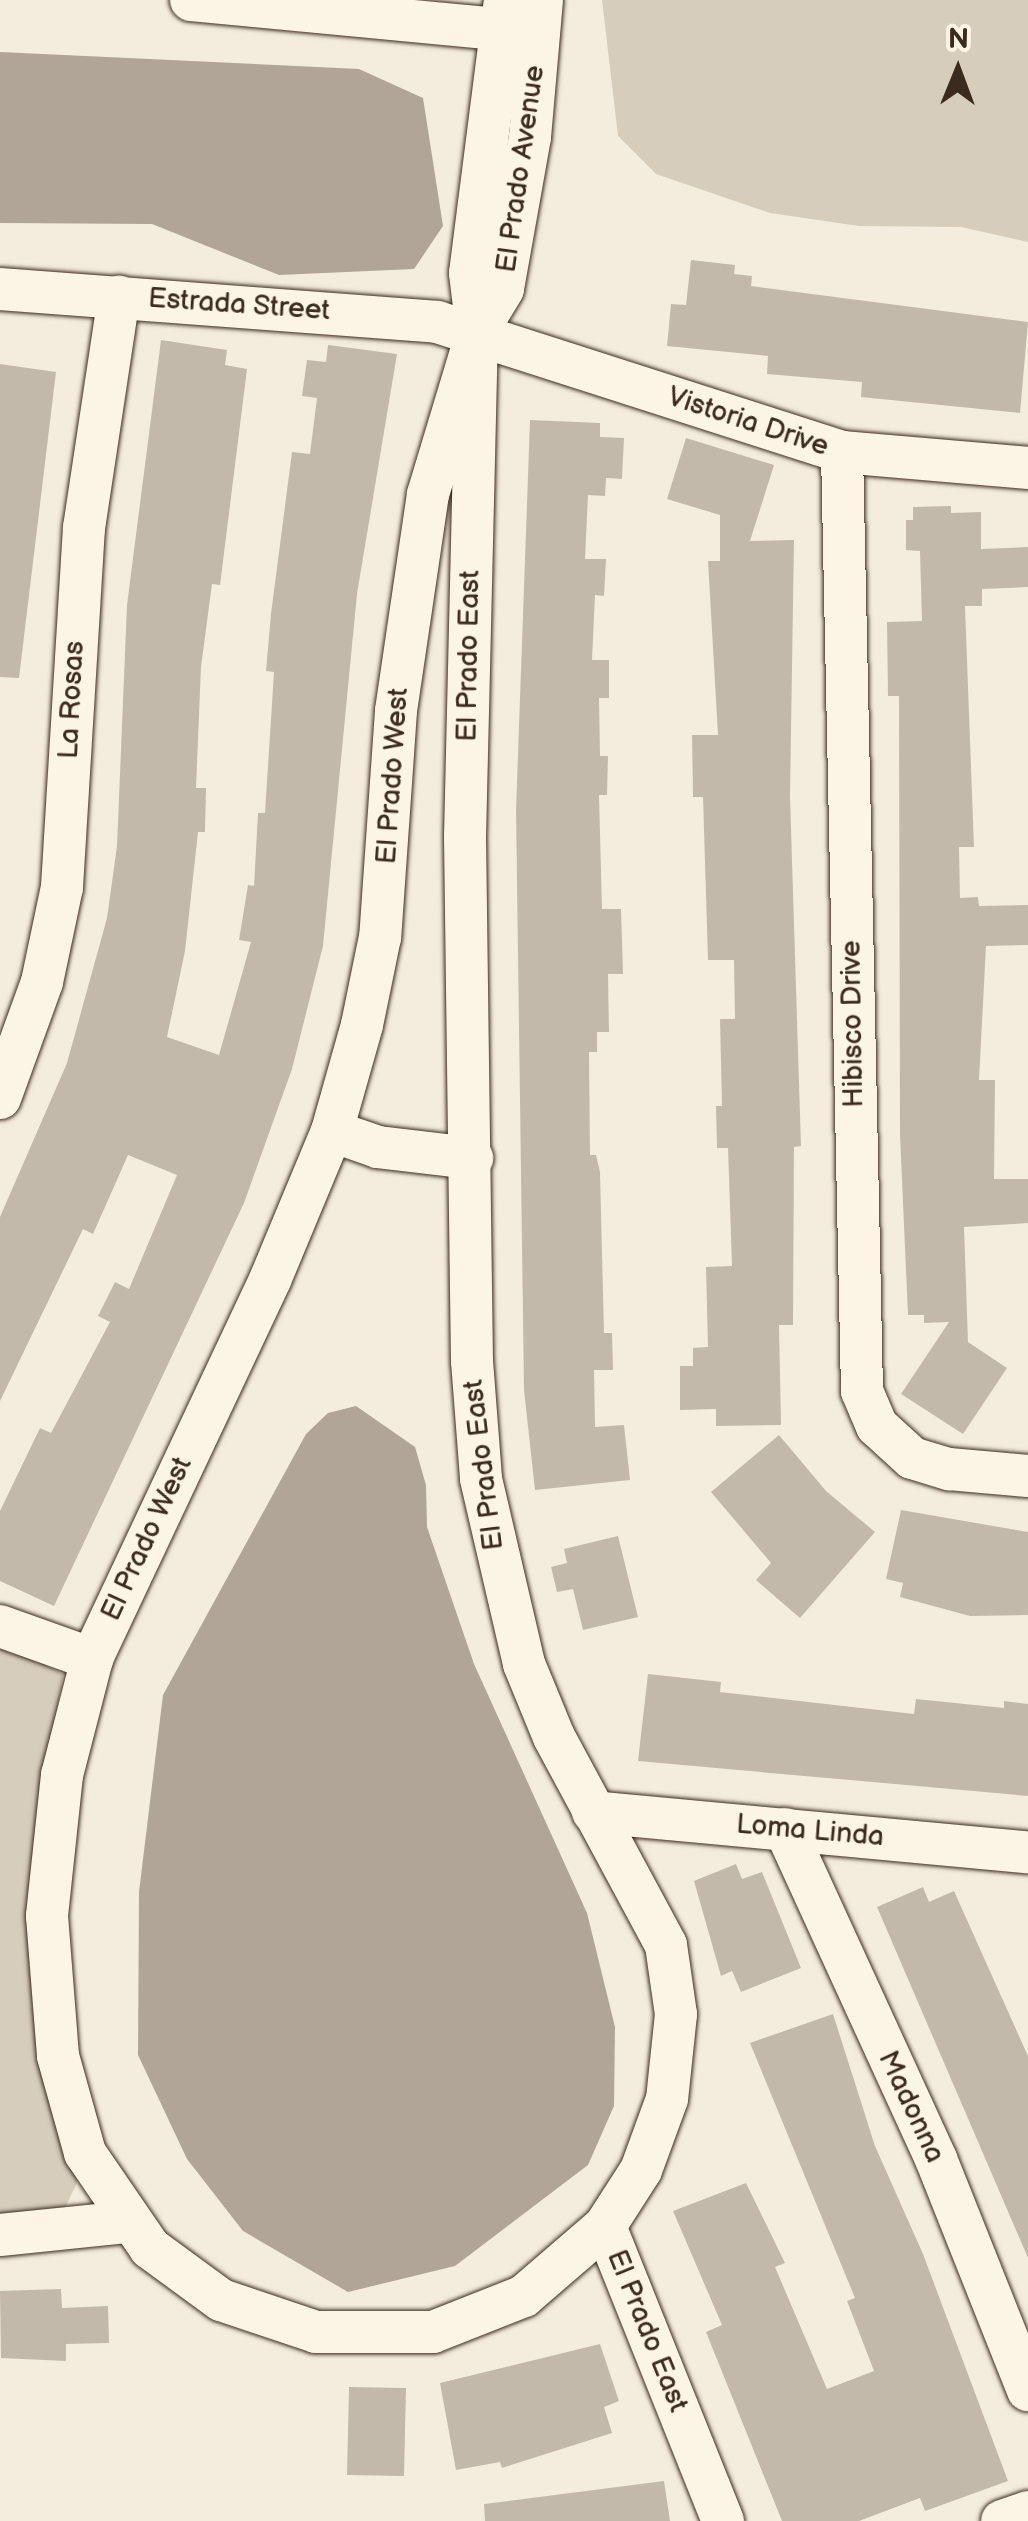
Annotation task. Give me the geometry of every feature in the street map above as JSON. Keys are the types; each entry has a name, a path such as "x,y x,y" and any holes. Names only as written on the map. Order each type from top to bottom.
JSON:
{"street":[{"path":"191,0 522,16"},
{"name":"El Prado Avenue","path":"477,332 503,289 515,236 522,16"},
{"name":"Estrada Street","path":"0,288 418,319 477,332"},
{"name":"La Rosas","path":"0,1098 42,982 62,887 84,528 119,297"},
{"name":"Vistoria Drive","path":"477,332 842,452 1028,468"},
{"name":"El Prado West","path":"477,332 428,494 396,711 380,937 332,1131 270,1280 92,1659 54,1824 48,1916 52,2004 69,2109 102,2186 128,2222 178,2272 220,2300 316,2332 375,2337 434,2332 481,2318 546,2281 605,2226"},
{"name":"El Prado East","path":"477,332 465,836 472,1360 490,1537 524,1664 592,1812 657,1922 676,2014 662,2117 641,2170 605,2226 722,2521"},
{"name":"Hibisco Drive","path":"842,452 862,1391 877,1426 912,1458 949,1469 1028,1476"},
{"path":"332,1131 378,1147 472,1158"},
{"path":"0,1626 92,1659"},
{"name":"Loma Linda","path":"592,1812 1028,1852"},
{"name":"Madonna","path":"785,1828 936,2159 1028,2390"},
{"path":"0,2234 128,2222"},
{"path":"1002,2521 1028,2512"}],"shaded area":[{"path":"602,0 1028,0 1028,242 961,227 859,226 770,213 656,174 618,136"},
{"path":"0,52 359,69 423,98 443,226 414,269 279,275 152,224 0,223"},
{"path":"356,1406 415,1447 426,1485 427,1527 474,1664 587,1913 615,2027 614,2106 588,2165 455,2266 348,2292 243,2231 187,2159 138,2055 139,1892 163,1695 306,1434 328,1413"},
{"path":"0,1642 63,1674 49,1757 77,2183 63,2212 0,2221"}],"building":[{"path":"691,260 735,265 734,274 752,276 751,286 1028,322 1020,413 861,397 862,382 767,374 768,356 667,346 671,304 686,305"},
{"path":"161,340 227,350 225,365 247,369 220,585 212,584 201,667 196,788 206,788 205,832 198,832 185,951 167,1037 219,1055 251,942 239,940 248,885 254,886 258,813 265,813 274,672 266,671 271,614 292,452 310,454 317,398 302,396 307,360 326,362 328,345 397,354 357,594 323,946 292,1069 244,1203 54,1606 0,1581 0,1511 40,1428 51,1433 110,1322 98,1316 115,1282 129,1289 177,1175 128,1155 93,1234 83,1229 0,1401 0,1217 67,1063 107,918 117,846 127,605"},
{"path":"0,364 56,372 19,678 0,677"},
{"path":"530,420 600,423 600,437 624,438 622,479 606,478 605,496 588,495 585,559 606,559 604,596 595,595 592,660 609,660 609,698 599,698 600,756 608,756 607,795 599,795 602,909 621,909 623,974 608,974 609,1032 597,1032 597,1052 589,1052 590,1155 596,1155 600,1172 604,1333 612,1333 613,1370 594,1370 595,1427 624,1425 630,1480 535,1490 524,1390 516,810"},
{"path":"686,438 774,465 750,541 794,540 790,797 801,1146 794,1147 793,1325 779,1325 781,1425 716,1426 716,1409 680,1410 680,1366 693,1366 693,1348 708,1347 706,1267 732,1266 728,1148 717,1148 716,1106 722,1106 720,1019 735,1019 734,960 708,960 703,797 693,797 692,735 718,735 708,561 720,561 720,515 667,499"},
{"path":"951,506 951,513 981,512 981,549 1028,547 1028,587 982,589 982,606 965,606 974,847 959,847 960,898 978,897 979,906 1028,905 1028,945 986,946 979,1080 995,1080 994,1179 1028,1179 1028,1223 964,1227 968,1342 1007,1368 963,1434 901,1394 949,1322 924,1323 924,1315 908,1315 900,1135 899,696 888,696 887,622 922,621 920,551 906,550 906,520 913,520 913,507"},
{"path":"779,1435 826,1491 875,1532 800,1618 756,1580 771,1563 711,1492"},
{"path":"901,1510 1028,1532 1028,1615 970,1616 900,1597 903,1583 886,1579"},
{"path":"618,1536 638,1617 583,1630 573,1589 557,1592 551,1567 567,1563 564,1549"},
{"path":"648,1674 721,1682 720,1692 914,1714 916,1699 1004,1708 1004,1701 1028,1704 1028,1796 638,1761"},
{"path":"736,1864 742,1879 762,1872 801,1968 741,1992 732,1971 721,1976 694,1881"},
{"path":"923,1887 929,1902 954,1891 1028,2056 1028,2258 877,1907"},
{"path":"833,2014 875,2146 923,2254 1008,2481 925,2511 920,2498 859,2521 782,2521 706,2332 722,2325 673,2211 746,2183 785,2263 775,2267 827,2389 874,2371 847,2301 855,2298 750,2043"},
{"path":"61,2289 62,2308 108,2306 109,2343 66,2344 66,2361 1,2358 0,2291"},
{"path":"600,2344 619,2401 604,2407 612,2433 502,2468 500,2462 456,2470 440,2383"},
{"path":"349,2387 406,2388 404,2476 347,2475"},
{"path":"664,2481 670,2521 485,2521 484,2504"}]}
